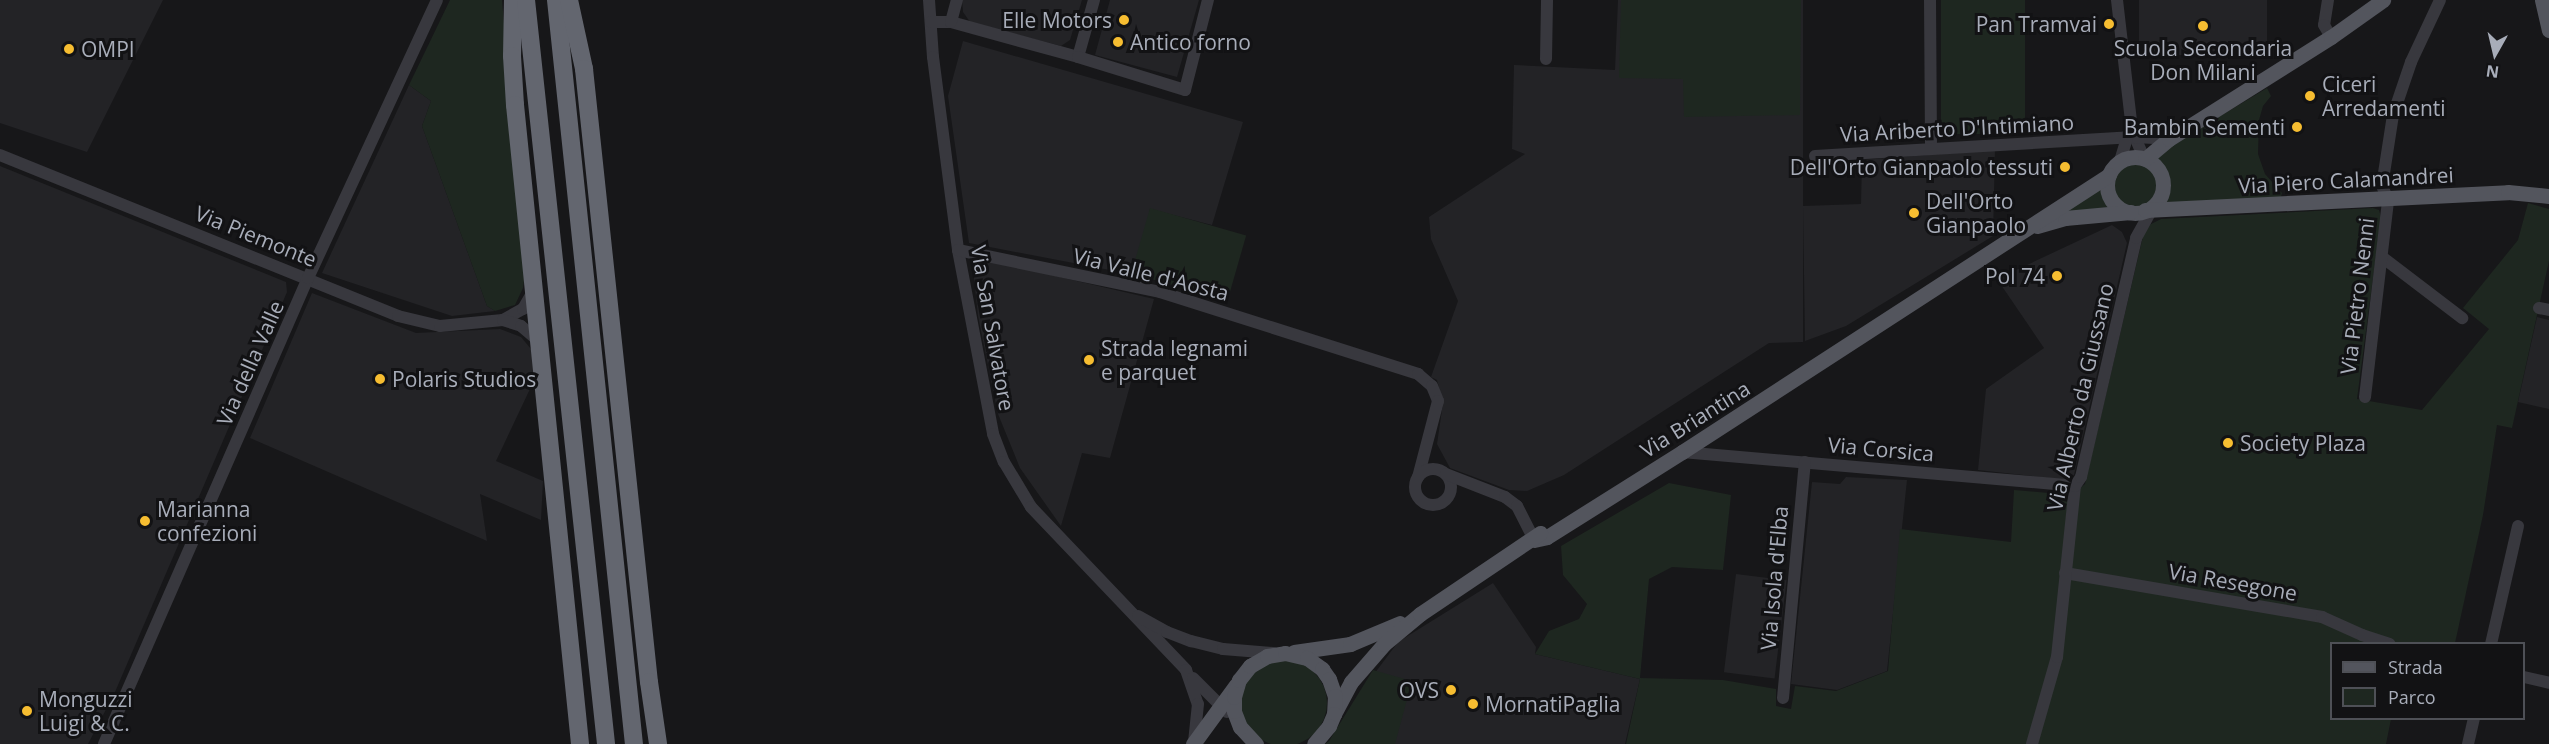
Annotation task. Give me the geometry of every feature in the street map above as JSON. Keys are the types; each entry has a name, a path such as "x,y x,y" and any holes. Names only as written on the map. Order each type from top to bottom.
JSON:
{"highway":[{"path":"513,0 513,76 580,744"},
{"path":"526,0 606,744"},
{"path":"556,0 634,744"},
{"path":"569,0 584,69 649,682 658,744"}],"main road":[{"path":"2144,158 2157,168 2162,177 2162,192 2146,209 2119,206 2111,198 2108,189 2109,175 2122,156 2144,158 2328,31 2382,0"},
{"path":"2542,0 2549,30"},
{"name":"Via Briantina","path":"1533,540 1547,537 1682,452 1853,342 1875,324 2109,175"},
{"name":"Via Piero Calamandrei","path":"2146,209 2388,200 2508,192 2549,196"},
{"name":"Via Briantina","path":"2020,232 2066,218 2146,209"},
{"name":"Via Briantina","path":"1314,744 1329,726 1365,663 1420,614 1533,540 1545,528 1820,352 1849,334 1875,324"},
{"name":"Via Briantina","path":"1239,680 1250,666 1267,656 1350,644 1420,614"},
{"path":"1284,653 1307,658 1322,669 1329,679 1335,696 1334,714"},
{"path":"1193,743 1239,680"},
{"path":"1239,680 1234,697 1238,721 1251,741 1256,744"}],"street":[{"name":"Via della Valle","path":"104,744 308,278 437,0"},
{"name":"Via San Salvatore","path":"929,0 933,57 958,250 993,434 1004,462 1031,507 1186,670 1238,721"},
{"path":"951,22 957,0"},
{"path":"1078,57 1094,0"},
{"path":"931,22 951,22 1078,57 1185,90 1208,0"},
{"path":"1546,59 1547,0"},
{"path":"1930,0 1931,147"},
{"path":"2117,0 2131,137 2122,156"},
{"path":"2328,0 2328,31"},
{"name":"Via Pietro Nenni","path":"2365,397 2388,200 2382,186 2393,115 2411,62 2440,0"},
{"path":"2131,137 2169,140"},
{"path":"2131,137 2144,158"},
{"name":"Via Ariberto D'Intimiano","path":"1815,156 1931,147 2131,137"},
{"name":"Via Ariberto D'Intimiano","path":"2102,140 2115,143 2122,156"},
{"name":"Via Piemonte","path":"0,155 399,316 440,326 503,320"},
{"name":"Via Alberto da Giussano","path":"2032,744 2057,657 2075,486 2081,477 2136,238 2146,209"},
{"name":"Via Valle d'Aosta","path":"958,250 1160,292 1333,345 1418,374 1432,386 1438,401 1432,431"},
{"path":"2382,257 2462,318"},
{"path":"503,320 523,309 534,290"},
{"path":"503,320 522,326 539,341"},
{"path":"1432,431 1415,489 1425,503 1441,504 1449,496 1466,489 1480,488"},
{"path":"1432,431 1433,453 1452,484 1449,496"},
{"name":"Via Corsica","path":"1682,452 2075,486"},
{"name":"Via Isola d'Elba","path":"1783,698 1805,462"},
{"path":"1418,477 1428,470 1443,472 1505,496 1517,506 1533,540"},
{"path":"2491,642 2518,526"},
{"name":"Via Resegone","path":"2065,573 2322,617 2362,636 2383,642"},
{"name":"Via San Salvatore","path":"1133,614 1167,632 1191,641 1244,652 1284,653"},
{"name":"Via San Salvatore","path":"1186,670 1198,704 1193,743"},
{"path":"2525,677 2549,683"},
{"path":"2468,744 2474,720"}],"shaded area":[{"path":"0,0 163,0 87,152 0,123"},
{"path":"962,0 1082,0 1070,40 1061,46 970,22 963,12"},
{"path":"1110,0 1199,0 1177,77 1095,55"},
{"path":"1618,0 1803,0 1803,342 1769,343 1564,475 1527,491 1509,490 1450,468 1437,444 1443,403 1437,380 1431,377 1458,301 1431,239 1429,217 1525,154 1512,149 1514,65 1615,70"},
{"name":"Scuola Secondaria Don Milani","path":"2139,0 2267,0 2267,55 2139,55"},
{"path":"963,41 1243,122 1212,225 1150,209 1136,275 969,243 948,96"},
{"path":"409,85 431,101 422,126 487,306 495,311 452,316 322,273"},
{"path":"1995,150 1993,236 1846,326 1805,341 1803,206 1861,204 1862,160"},
{"path":"0,166 286,282 287,292 115,692 88,744 0,744"},
{"path":"2112,225 2122,232 2127,243 2074,475 2067,480 1978,470 1986,389 2044,348 1997,279"},
{"path":"987,260 1154,299 1110,458 1082,453 1061,526 1020,468 998,414 978,316 973,269"},
{"path":"312,293 416,333 500,329 521,337 531,349 538,372 496,461 543,481 541,520 480,494 487,541 250,438"},
{"path":"2537,317 2549,320 2549,409 2518,402"},
{"path":"1846,477 1907,480 1887,671 1837,690 1791,684 1812,482 1840,484"},
{"path":"1736,574 1787,580 1775,678 1724,672"},
{"path":"1493,583 1536,647 1535,654 1640,679 1625,744 1337,744 1363,689 1398,642"}],"green space":[{"path":"450,0 502,0 525,274 523,288 515,305 495,311 487,306 422,126 431,101 409,85"},
{"path":"1621,0 1801,0 1800,115 1684,117 1683,79 1619,78"},
{"path":"1941,0 2025,0 2025,134 1941,134"},
{"path":"2267,88 2271,96 2263,106 2259,120 2258,154 2265,174 2282,193 2281,197 2165,203 2171,186 2167,172 2154,156"},
{"path":"2136,163 2152,169 2158,185 2152,201 2136,207 2120,201 2114,185 2120,169"},
{"path":"2102,183 2109,205 2115,211 2043,222"},
{"path":"2528,203 2549,209 2549,261 2512,428 2497,425 2483,515 2455,642 2330,642 2330,720 2391,720 2386,744 1626,744 1640,679 1535,654 1549,631 1579,619 1587,604 1563,575 1561,546 1669,483 1731,495 1723,570 1672,567 1649,579 1640,678 1723,680 1776,689 1776,706 1791,709 1795,686 1836,691 1888,671 1900,529 2011,542 2014,490 2072,495 2085,484 2144,232 2151,224 2161,219 2373,208 2379,210 2381,217 2357,399 2422,410 2489,329 2463,308 2518,240"},
{"path":"1150,208 1246,236 1227,301 1131,273"},
{"path":"1276,661 1292,661 1308,667 1320,679 1326,695 1326,711 1320,727 1308,739 1292,745 1276,745 1260,739 1248,727 1242,711 1242,695 1248,679 1260,667"},
{"path":"1373,670 1412,681 1395,744 1325,744 1329,741"}],"place":[{"name":"Elle Motors","path":"1124,20"},
{"name":"Pan Tramvai","path":"2109,24"},
{"name":"Scuola Secondaria Don Milani","path":"2203,26"},
{"name":"Antico forno","path":"1118,42"},
{"name":"OMPI","path":"69,49"},
{"name":"Ciceri Arredamenti","path":"2310,96"},
{"name":"Bambin Sementi","path":"2297,127"},
{"name":"Dell'Orto Gianpaolo tessuti","path":"2065,167"},
{"name":"Dell'Orto Gianpaolo","path":"1914,213"},
{"name":"Pol 74","path":"2057,276"},
{"name":"Strada legnami e parquet","path":"1089,360"},
{"name":"Polaris Studios","path":"380,379"},
{"name":"Society Plaza","path":"2228,443"},
{"name":"Marianna confezioni","path":"145,521"},
{"name":"OVS","path":"1451,690"},
{"name":"MornatiPaglia","path":"1473,704"},
{"name":"Monguzzi Luigi & C.","path":"27,711"}]}
